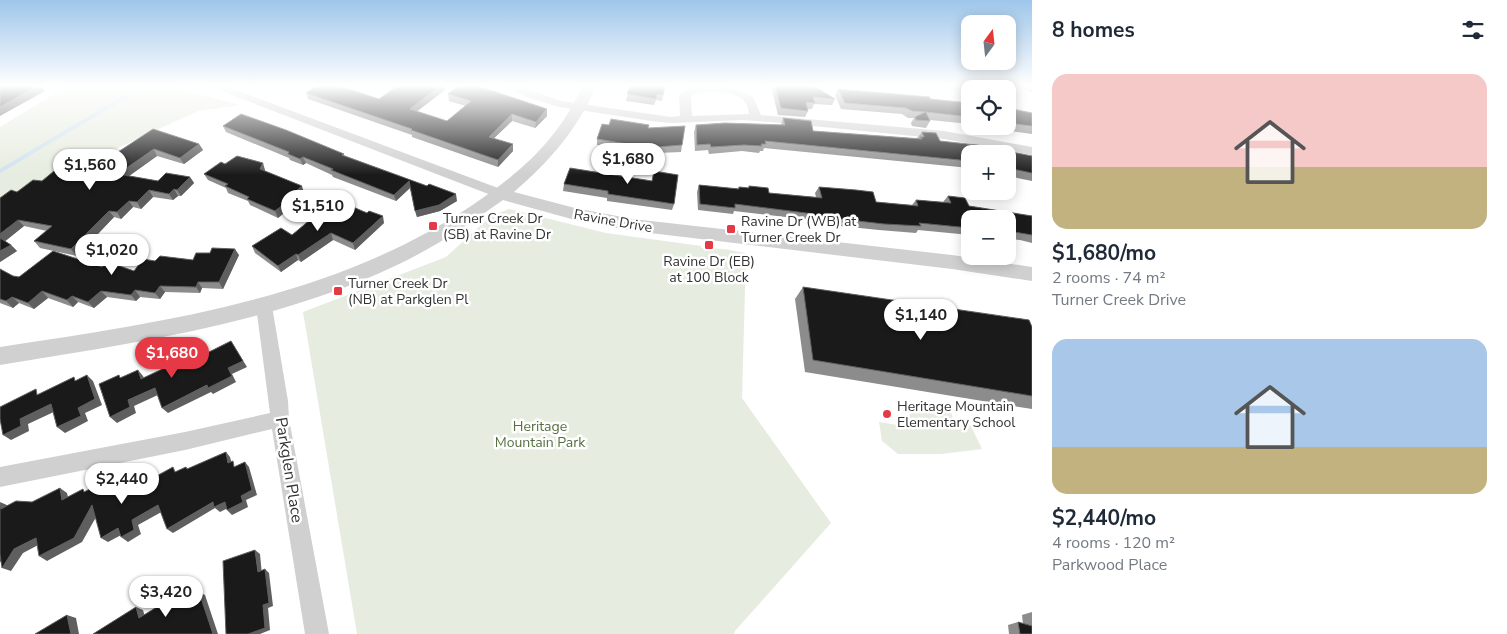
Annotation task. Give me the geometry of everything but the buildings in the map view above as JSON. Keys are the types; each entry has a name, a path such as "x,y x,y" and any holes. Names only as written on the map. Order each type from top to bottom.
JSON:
{"street":[{"name":"Ravine Drive","path":"293,116 501,194 566,212 623,224 975,265 1032,274"},
{"path":"0,356 157,331 264,306 338,281 414,248 459,223 501,194 549,151 576,116"},
{"path":"638,116 664,119 756,118 944,135 1032,151"},
{"name":"Parkglen Place","path":"264,306 279,401 280,419 317,634"},
{"path":"0,477 177,442 280,419"}],"green space":[{"path":"19,116 188,116 0,202 0,127"},
{"name":"Heritage Mountain Park","path":"509,209 606,233 746,253 742,398 831,523 734,634 357,634 303,312 446,257 491,216"},
{"path":"919,407 951,412 954,423 971,426 982,449 941,454 898,454 882,441 879,422 897,425"}],"water":[{"path":"168,352 177,356 173,362 152,367 148,365 154,356"}],"waterway":[{"path":"0,171 93,116"}],"place":[{"name":"Turner Creek Dr (SB) at Ravine Dr","path":"433,226"},
{"name":"Ravine Dr (WB) at Turner Creek Dr","path":"731,229"},
{"name":"Ravine Dr (EB) at 100 Block","path":"709,245"},
{"name":"Turner Creek Dr (NB) at Parkglen Pl","path":"338,291"},
{"name":"Heritage Mountain Elementary School","path":"887,414"}]}
